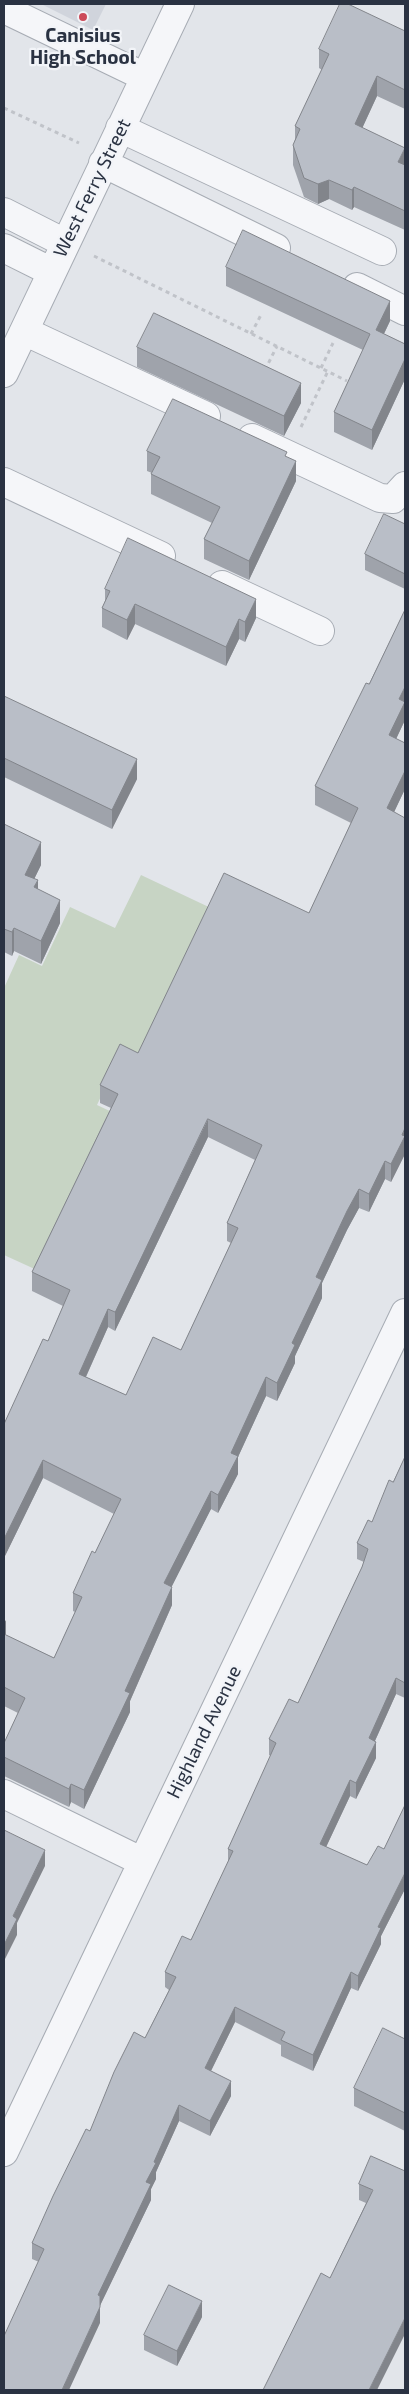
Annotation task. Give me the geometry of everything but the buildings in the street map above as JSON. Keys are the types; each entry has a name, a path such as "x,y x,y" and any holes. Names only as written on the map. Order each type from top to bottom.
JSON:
{"street":[{"name":"West Ferry Street","path":"4,373 180,4"},
{"path":"4,9 145,77"},
{"path":"120,128 382,251"},
{"path":"103,163 302,260"},
{"path":"4,212 65,243"},
{"path":"4,248 52,272"},
{"path":"337,277 405,311"},
{"path":"24,331 380,498 393,498 405,486"},
{"path":"4,482 320,632"},
{"name":"Highland Avenue","path":"4,2152 405,1313"},
{"path":"4,1794 142,1861"}],"path":[{"path":"4,108 80,144"},
{"path":"93,255 347,381"},
{"path":"251,334 262,313"},
{"path":"321,368 333,344"},
{"path":"261,378 277,346"},
{"path":"298,432 328,371"}],"shaded area":[{"name":"Canisius High School","path":"41,4 106,4 93,30"}],"green space":[{"path":"141,875 213,909 138,1068 118,1060 97,1105 114,1113 39,1271 4,1255 4,988 19,955 42,966 70,907 115,928"}],"place":[{"name":"Canisius High School","path":"83,17"}]}
